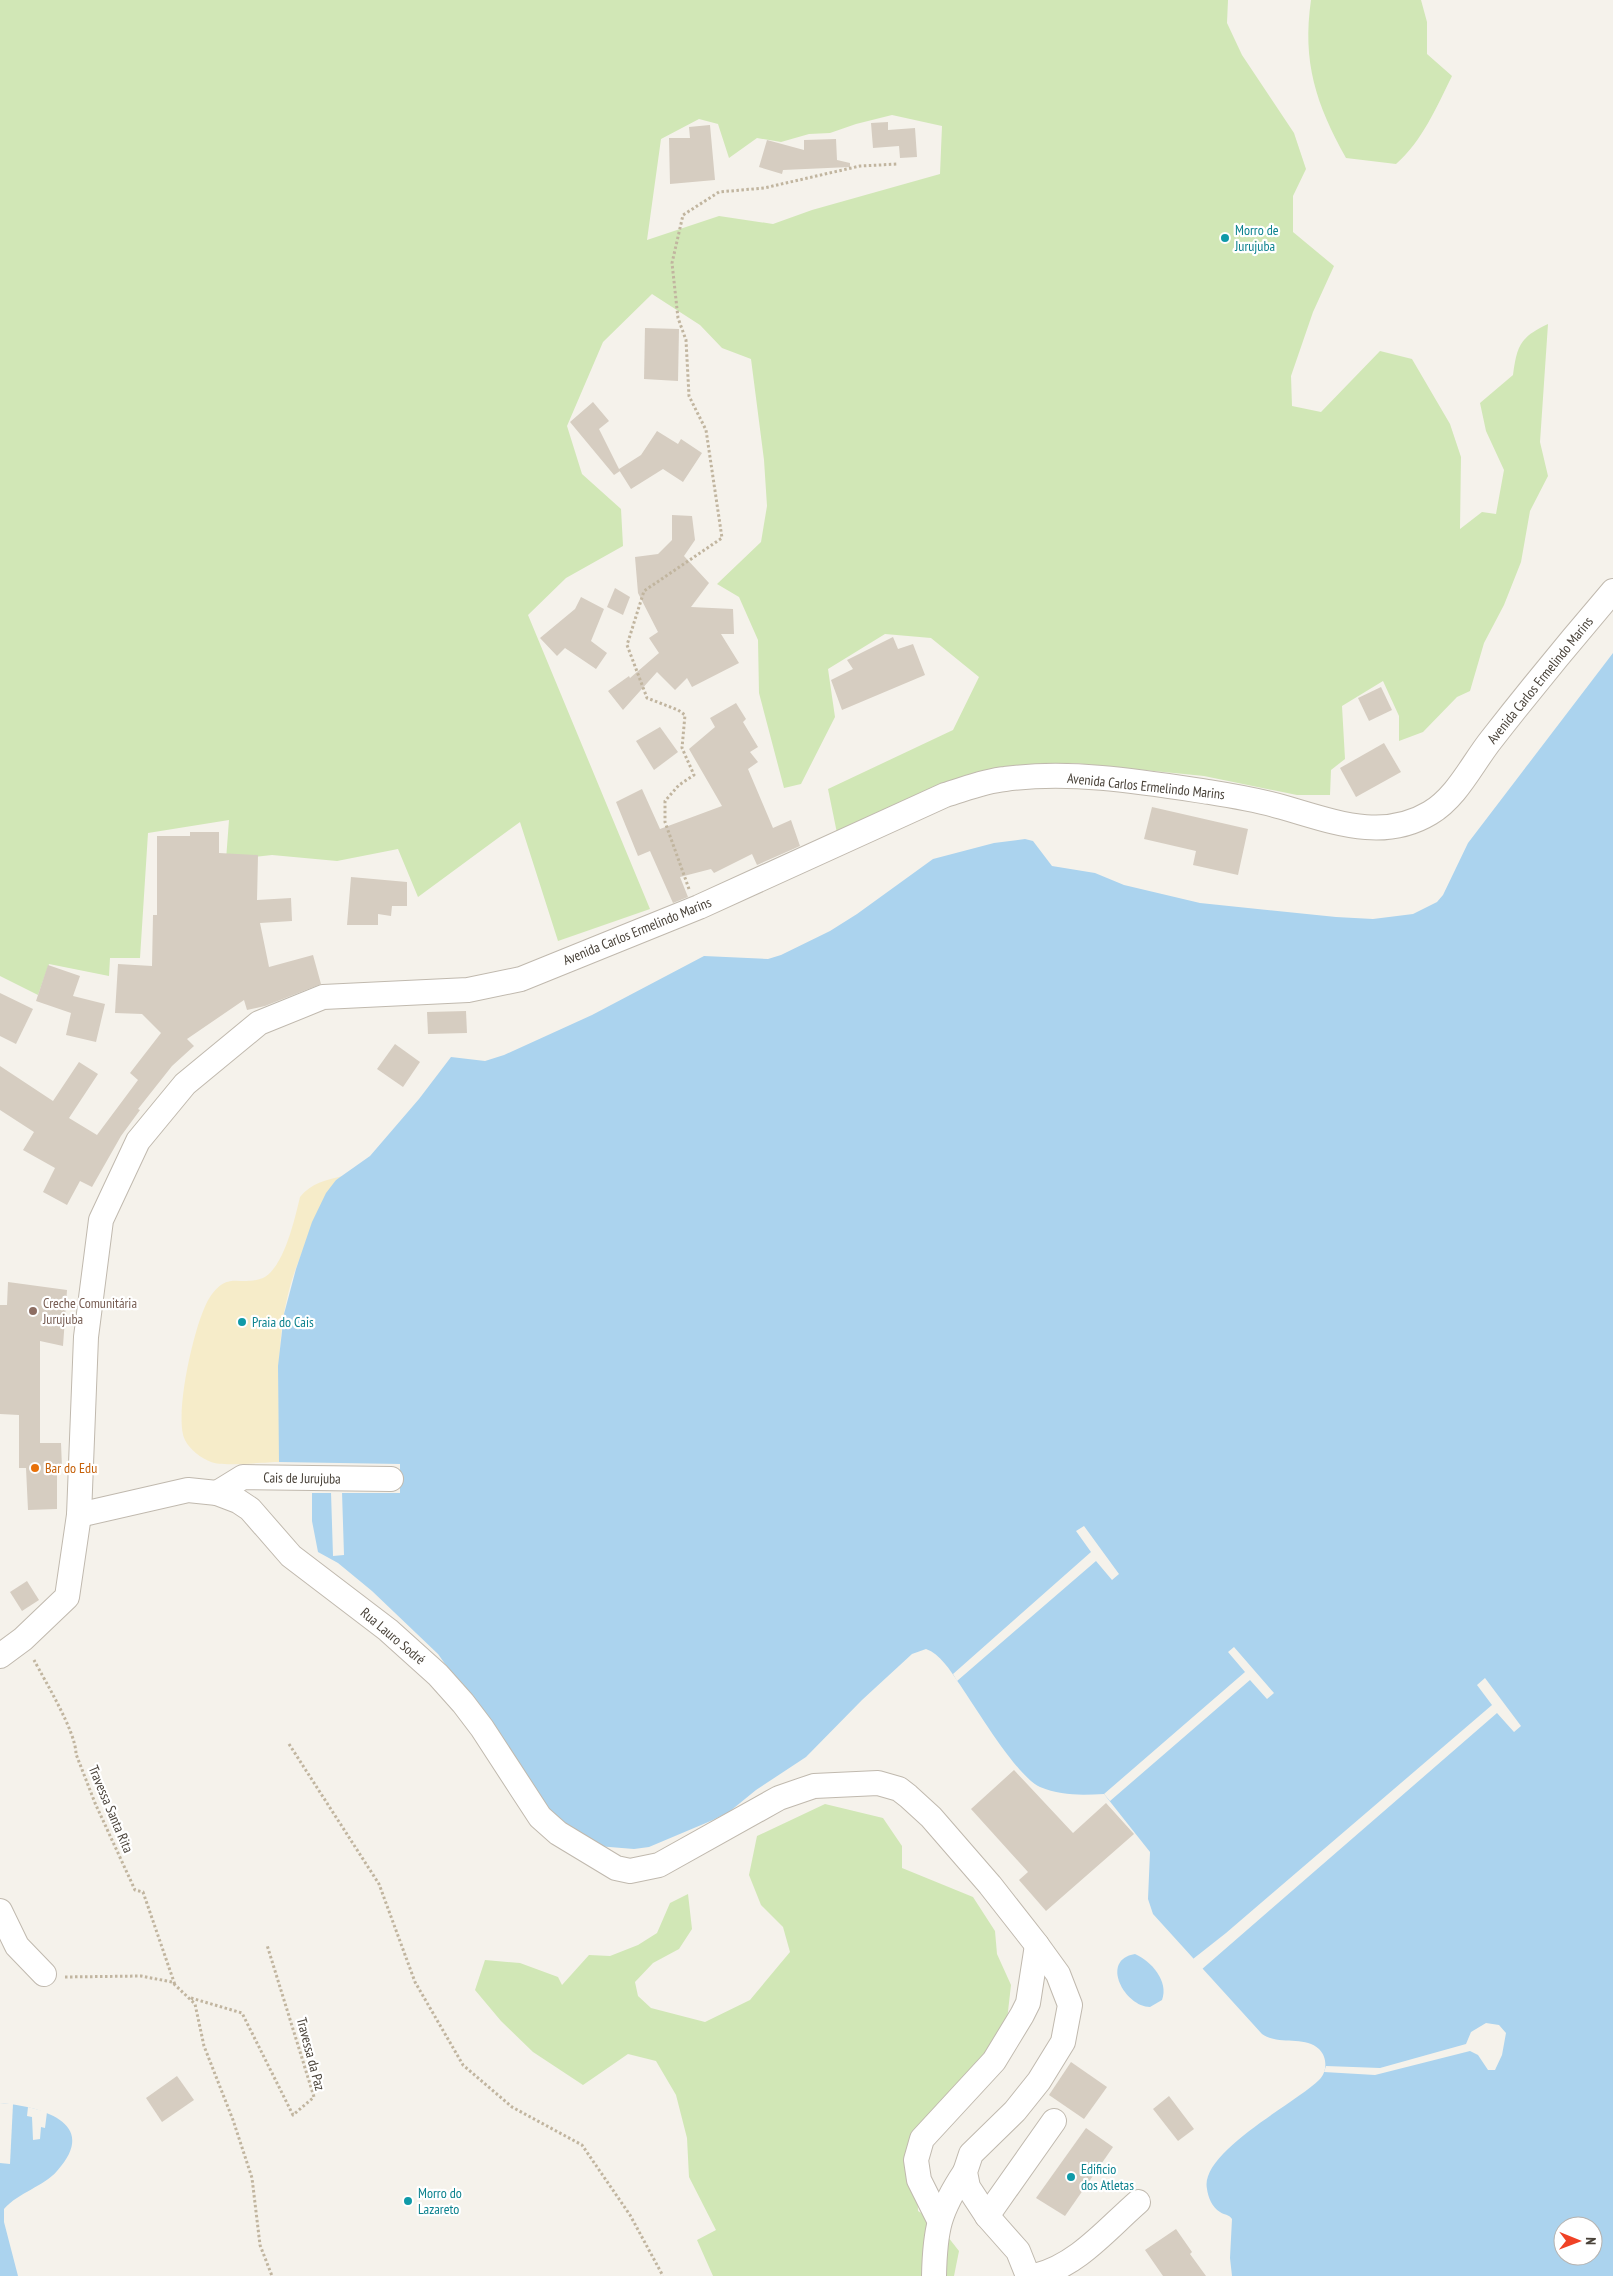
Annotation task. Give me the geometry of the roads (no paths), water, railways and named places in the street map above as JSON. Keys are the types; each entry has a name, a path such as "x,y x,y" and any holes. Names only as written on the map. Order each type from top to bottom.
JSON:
{"street":[{"name":"Avenida Carlos Ermelindo Marins","path":"0,1656 23,1639 67,1597 79,1515 86,1337 101,1220 138,1141 185,1084 259,1023 323,997 468,990 521,980 699,907 945,795 983,783 1004,779 1032,776 1100,779 1209,792 1252,799 1340,824 1370,829 1419,819 1432,812 1458,785 1489,742 1613,591"},
{"name":"Cais de Jurujuba","path":"217,1492 243,1477 391,1479"},
{"name":"Rua Lauro Sodré","path":"79,1515 175,1492 200,1490 217,1492 238,1501 250,1509 291,1556 388,1630 438,1674 482,1728 540,1817 558,1833 616,1868 630,1871 659,1865 796,1791 827,1785 865,1783 886,1785 908,1796 931,1817 990,1885 1037,1945 1058,1974 1070,2005 1063,2042 1039,2081 1015,2111 971,2154 965,2172 949,2196 939,2220 935,2242 934,2276"},
{"path":"0,1910 17,1946 44,1974"},
{"path":"939,2220 919,2180 916,2160 922,2140 994,2061 1022,2015 1028,2002 1037,1945"},
{"path":"987,2216 1054,2121"},
{"path":"965,2172 968,2187 987,2216 1018,2251 1028,2276"},
{"path":"1036,2276 1054,2272 1072,2261 1138,2202"}],"water":[{"path":"1613,653 1613,2276 1232,2276 1230,2258 1232,2219 1217,2210 1211,2202 1207,2189 1209,2175 1218,2160 1233,2144 1322,2077 1325,2069 1324,2057 1319,2049 1306,2042 1269,2038 1262,2034 1153,1914 1148,1899 1150,1852 1104,1794 1080,1795 1056,1792 1040,1787 1030,1780 996,1739 948,1668 940,1658 926,1649 912,1654 862,1700 806,1757 756,1790 729,1812 649,1847 634,1849 585,1845 566,1834 438,1654 372,1591 338,1563 318,1552 312,1521 312,1493 400,1493 400,1464 279,1462 278,1366 284,1314 296,1269 312,1222 326,1193 336,1180 370,1156 419,1099 451,1057 485,1061 504,1055 592,1015 704,956 768,959 781,955 830,931 857,914 933,859 994,843 1025,839 1033,841 1052,866 1095,873 1124,885 1200,903 1336,917 1373,919 1413,914 1437,902 1443,895 1468,843"},
{"path":"1135,1954 1147,1961 1157,1972 1163,1986 1162,2000 1150,2007 1132,2000 1120,1983 1117,1973 1119,1965 1124,1958"},
{"path":"0,2103 31,2108 47,2113 60,2120 69,2129 72,2140 69,2154 57,2171 4,2209 4,2222 18,2276 0,2276"}],"place":[{"name":"Morro de Jurujuba","path":"1225,238"},
{"name":"Creche Comunitária Jurujuba","path":"33,1311"},
{"name":"Praia do Cais","path":"242,1322"},
{"name":"Bar do Edu","path":"35,1468"},
{"name":"Edificio dos Atletas","path":"1071,2177"},
{"name":"Morro do Lazareto","path":"408,2201"}]}
